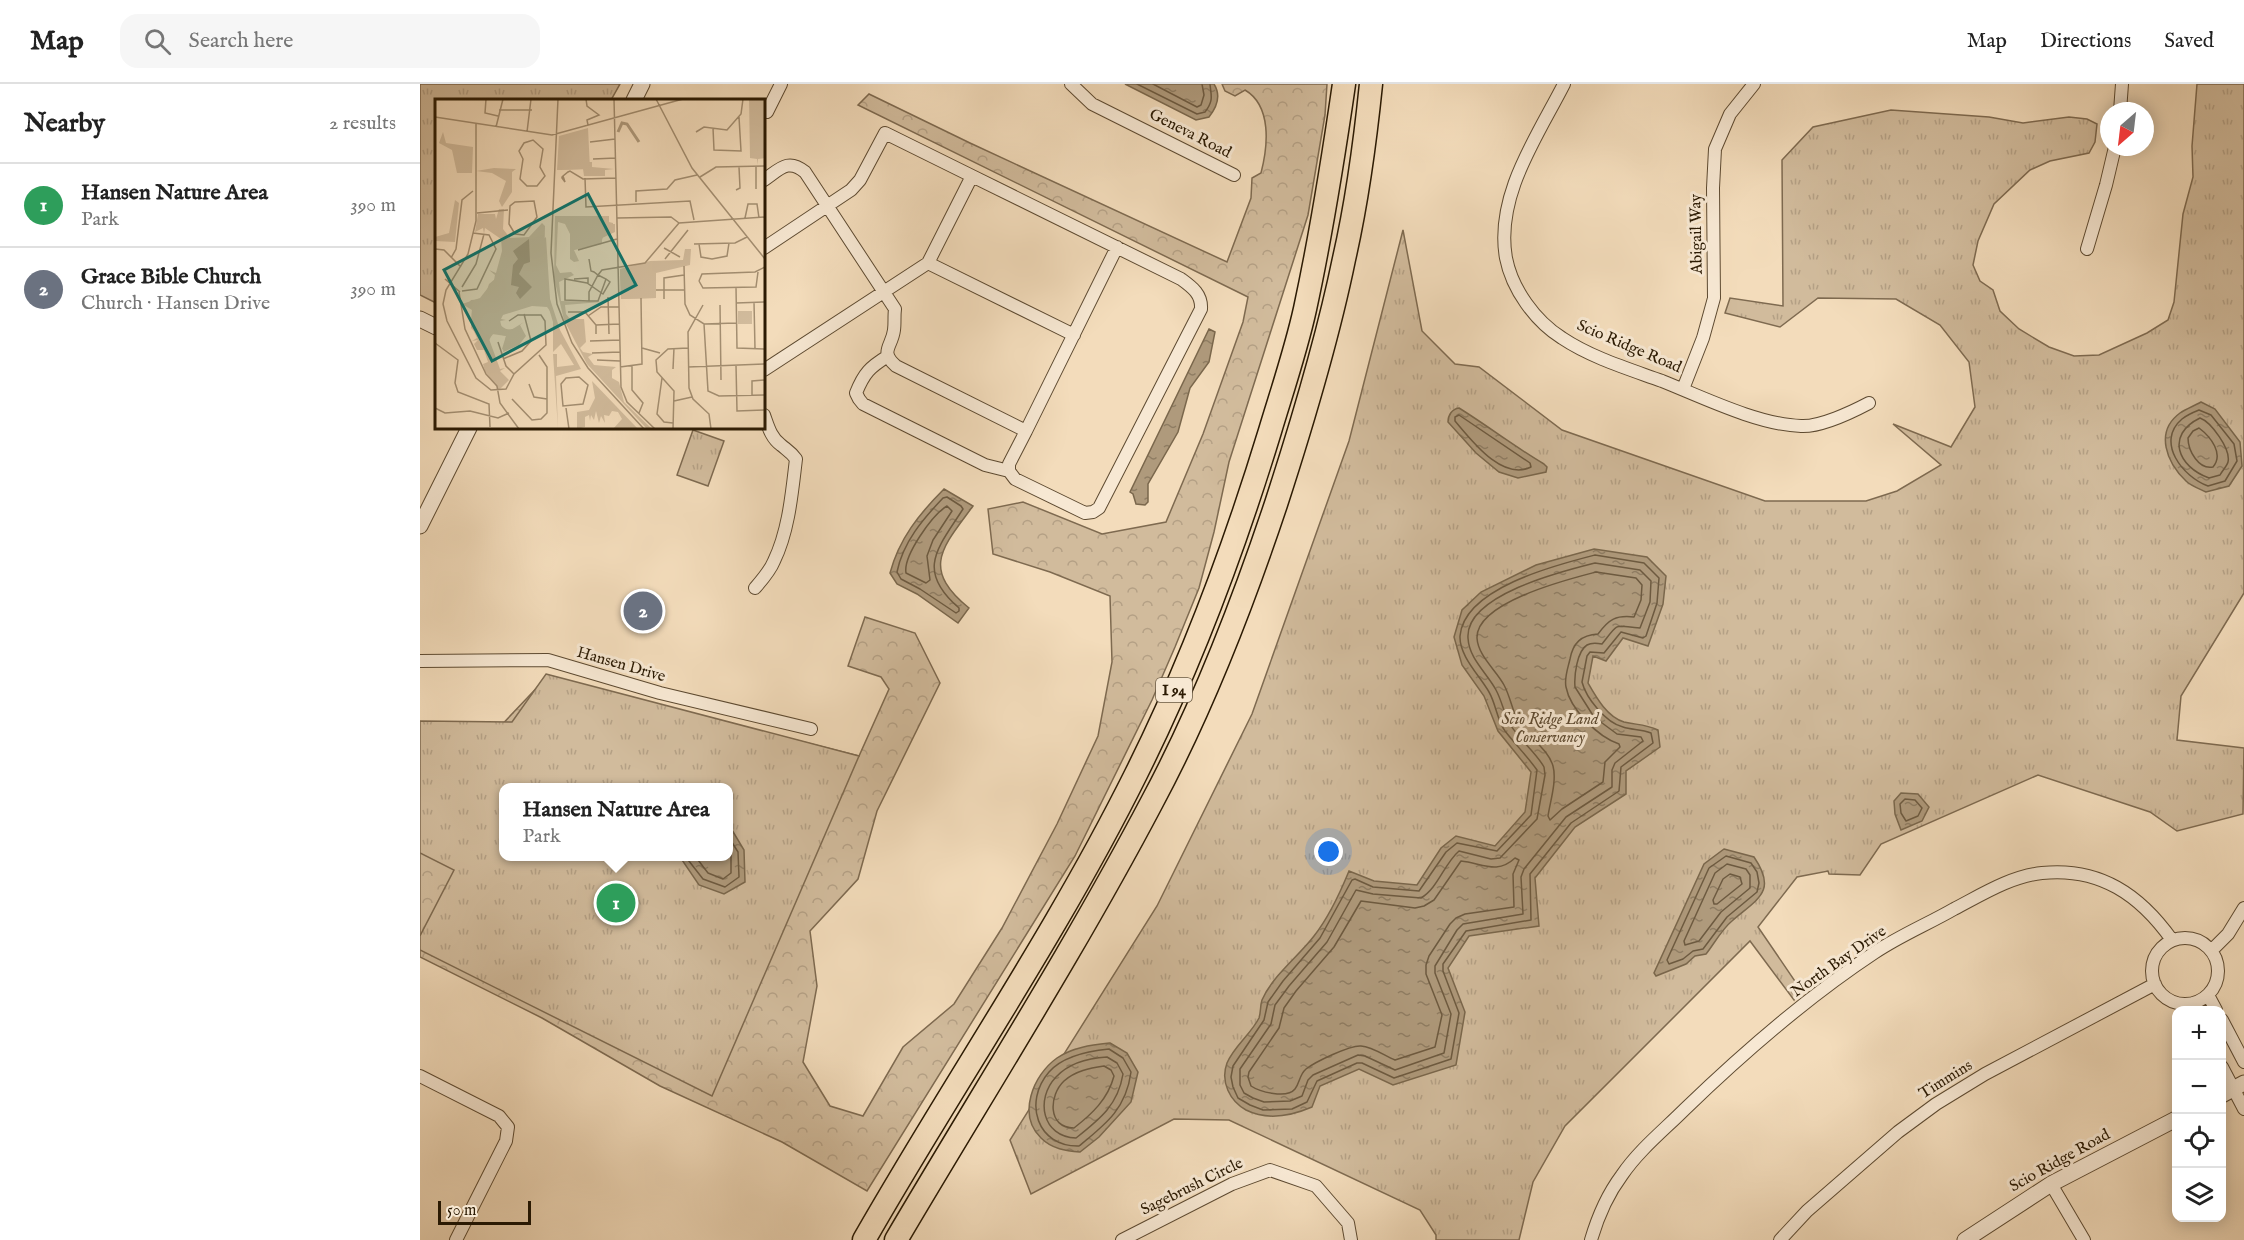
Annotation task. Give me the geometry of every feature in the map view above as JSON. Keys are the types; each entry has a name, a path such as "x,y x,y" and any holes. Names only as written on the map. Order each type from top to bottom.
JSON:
{"highway":[{"name":"I 94","path":"864,1240 907,1164 1096,849 1137,772 1204,622 1234,546 1252,492 1304,313 1329,186 1344,84"},
{"name":"I 94","path":"896,1240 1114,871 1153,800 1217,664 1249,585 1313,385 1345,259 1364,147 1371,84"}],"street":[{"path":"634,99 642,84"},
{"path":"767,112 781,84"},
{"name":"Geneva Road","path":"1071,84 1092,104 1234,175"},
{"name":"Scio Ridge Road","path":"1564,84 1523,163 1507,206 1503,232 1506,259 1516,288 1538,317 1561,338 1589,353 1781,424 1803,426 1844,416 1869,403"},
{"name":"Abigail Way","path":"1683,389 1703,338 1714,298 1715,149 1730,114 1754,84"},
{"path":"2121,102 2122,84"},
{"path":"765,247 851,190 860,180 885,133 1190,285 1197,292 1201,302 1201,309 1099,508 1093,512 1084,513 1016,479 1009,471 985,465 863,404 856,393 866,372 871,366 888,356"},
{"path":"2086,249 2113,156"},
{"path":"765,179 787,164 797,165 805,172 895,309 894,332 887,349 888,356 896,366 1026,430"},
{"path":"765,369 928,263 972,176"},
{"path":"1009,471 1009,464 1117,247"},
{"path":"928,263 1074,335"},
{"path":"420,318 435,326"},
{"path":"755,588 774,562 781,540 790,502 796,459 771,435 765,418"},
{"path":"420,526 468,429"},
{"name":"Hansen Drive","path":"420,661 548,660 660,693 811,729"},
{"name":"North Bay Drive","path":"1591,1240 1610,1192 1623,1173 1731,1064 1809,1001 1875,952 1972,900 2014,879 2042,873 2070,874 2105,880 2142,904 2159,921 2172,940"},
{"path":"2212,950 2228,934 2244,908"},
{"path":"2187,1006 2163,995 2155,984 2152,974 2156,954 2172,940 2182,937 2194,938 2204,943 2212,950 2218,965 2217,982 2208,995 2192,1006"},
{"name":"Timmins","path":"1780,1240 1824,1197 1898,1132 1936,1104 1985,1074 2155,984"},
{"path":"2208,995 2214,1006"},
{"path":"2226,1028 2244,1062"},
{"path":"2226,1075 2244,1109"},
{"path":"420,1076 499,1116 508,1127 509,1134 506,1141 456,1240"},
{"name":"Scio Ridge Road","path":"1965,1240 2051,1184 2172,1121"},
{"name":"Sagebrush Circle","path":"1122,1240 1232,1184 1270,1170 1316,1186 1348,1223 1351,1240"},
{"path":"2051,1184 2084,1240"}],"green space":[{"path":"420,84 620,84 612,99 435,99 435,302 420,295"},
{"path":"1222,84 1327,84 1325,115 1308,215 1229,462 1199,588 1152,700 1075,856 867,1191 782,1142 660,1086 542,1018 420,957 420,735 494,733 547,677 859,756 889,689 881,677 848,666 865,617 915,633 940,683 877,811 858,879 810,931 817,986 803,1062 830,1106 863,1116 903,1047 954,1004 1002,928 1057,824 1098,736 1112,662 1110,596 1050,572 993,554 988,509 1023,502 1102,534 1166,522 1203,434 1243,322 1248,297 858,105 869,94 1227,262 1251,198 1252,178 1261,173 1266,139 1264,116 1254,97 1245,90 1235,96 1225,91"},
{"name":"Scio Ridge Land Conservancy","path":"2197,84 2244,84 2244,593 2181,696 2177,740 2244,748 2243,814 2177,831 2150,812 2038,775 1881,844 1860,875 1829,874 1828,871 1797,877 1758,927 1799,987 1794,1000 1750,941 1565,1126 1533,1182 1519,1240 1436,1240 1436,1235 1420,1210 1229,1120 1174,1119 1031,1194 1010,1140 1157,906 1252,714 1349,441 1403,230 1422,331 1455,364 1479,367 1562,430 1765,501 1866,501 1897,491 1941,465 1893,424 1951,447 1975,407 1969,362 1940,325 1896,299 1818,298 1780,327 1725,313 1730,298 1783,306 1782,160 1813,127 1891,110 1989,117 2023,123 2069,117 2087,119 2097,124 2095,142 2089,153 2050,161 2030,170 1994,204 1978,241 1973,265 1980,281 1993,290 2000,311 2019,329 2049,347 2074,356 2099,355 2147,333 2168,320 2174,302 2183,214 2193,177 2192,146"},
{"path":"693,430 724,441 708,486 677,475"},
{"path":"546,674 859,756 712,1096 420,950 420,936 454,870 420,853 420,721 512,722"}],"water":[{"path":"1125,84 1214,84 1217,101 1209,117 1196,120"},
{"path":"1209,329 1215,332 1209,362 1190,388 1178,432 1148,484 1148,502 1145,505 1136,504 1130,492"},
{"path":"2201,402 2215,409 2240,442 2242,466 2229,486 2206,492 2190,484 2179,474 2169,457 2165,438 2167,429 2180,413"},
{"path":"1459,408 1544,464 1547,467 1546,472 1518,478 1499,472 1476,453 1448,422 1451,413"},
{"path":"944,489 973,506 953,534 941,557 941,569 945,581 954,594 969,608 958,623 917,594 897,584 890,573 904,538 926,508"},
{"path":"1594,549 1647,557 1666,576 1663,604 1648,646 1623,638 1606,661 1593,656 1588,683 1612,716 1624,722 1658,730 1660,747 1626,771 1626,794 1575,827 1535,878 1539,926 1469,936 1448,968 1465,1012 1456,1065 1393,1085 1359,1069 1320,1086 1312,1107 1304,1110 1288,1115 1271,1116 1246,1110 1235,1102 1228,1090 1225,1077 1227,1063 1259,1018 1262,1000 1273,982 1308,944 1325,921 1349,871 1374,881 1417,885 1441,848 1456,836 1495,846 1525,812 1531,772 1498,731 1484,696 1462,665 1454,637 1462,610 1481,592 1536,565"},
{"path":"1901,793 1918,794 1929,807 1922,821 1901,830 1895,814 1894,801"},
{"path":"733,832 744,850 745,882 724,894 699,885 683,861 733,861"},
{"path":"1724,849 1754,857 1764,879 1761,894 1728,924 1706,954 1695,956 1686,964 1656,976 1654,973 1704,864"},
{"path":"1110,1043 1127,1053 1138,1072 1131,1102 1099,1137 1080,1152 1050,1145 1034,1129 1030,1118 1031,1096 1041,1074 1048,1065 1070,1051"}],"place":[{"name":"Grace Bible Church","path":"643,611"},
{"name":"Hansen Nature Area","path":"616,903"}]}
